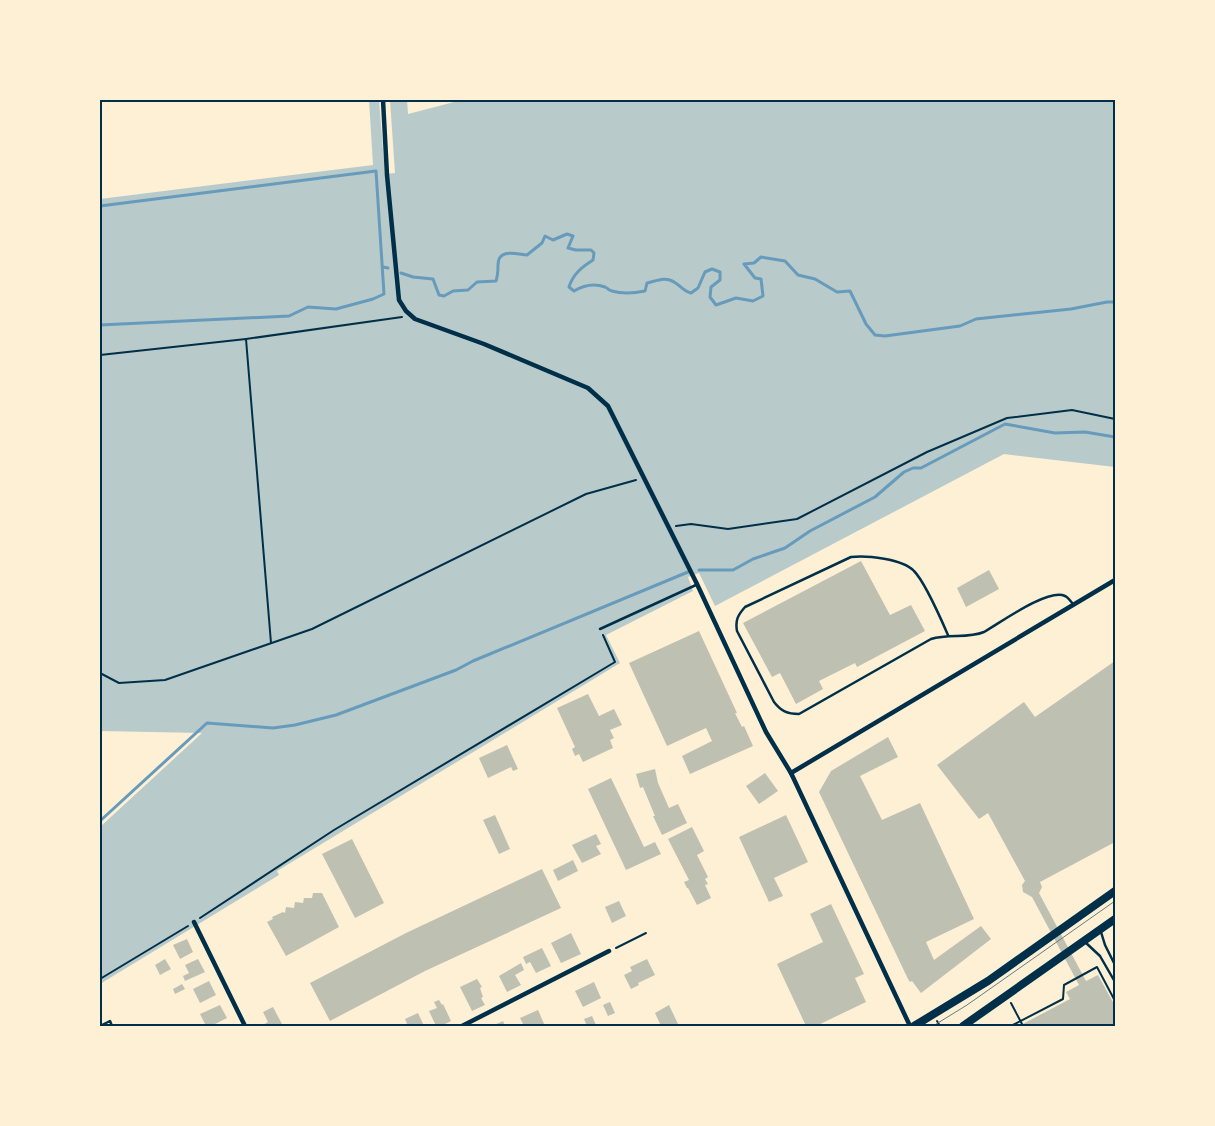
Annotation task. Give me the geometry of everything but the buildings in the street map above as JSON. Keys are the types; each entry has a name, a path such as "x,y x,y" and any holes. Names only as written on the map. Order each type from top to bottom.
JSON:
{"main road":[{"path":"914,1026 988,981 1115,891"},
{"path":"963,1026 1115,919"}],"street":[{"path":"383,100 387,175 399,300 406,312 415,319 484,344 588,388 608,406 697,584 766,732 791,773 910,1026"},
{"path":"791,773 1115,580"},
{"path":"194,922 246,1026"},
{"path":"462,1026 609,951"}],"lane":[{"path":"948,635 920,578 913,569 892,560 860,556 851,557 745,607 735,622 737,630 774,702 780,710 789,714 799,714 931,638 942,635 974,636 1044,597 1057,594 1066,596 1074,604"},
{"path":"600,629 697,584"},
{"path":"1101,929 1105,945 1115,965"},
{"path":"1084,941 1100,956 1115,982"},
{"path":"100,1026 110,1021 112,1026"}],"path":[{"path":"100,355 246,339 411,316"},
{"path":"246,339 271,643"},
{"path":"668,527 691,524 728,529 797,519 927,452 1007,418 1072,410 1115,419"},
{"path":"100,673 119,683 166,680 312,629 586,494 644,478"},
{"path":"100,979 194,922 334,830 615,662 600,629"},
{"path":"609,951 646,933"},
{"path":"1011,1026 1021,1023 1062,999 1064,985 1097,967 1115,1001"},
{"path":"1011,1003 1021,1023"}],"shaded area":[{"path":"369,100 379,100 385,174 395,173 390,100 407,100 408,114 462,100 1115,100 1115,467 1004,454 715,606 699,573 688,577 693,591 606,635 620,663 277,871 279,875 100,984 100,827 202,733 100,731 100,199 373,165"}],"waterway":[{"path":"100,206 376,171 384,294 336,309 308,307 289,316 100,325"},
{"path":"401,273 413,277 433,279 439,295 444,296 453,291 468,290 477,282 496,281 499,260 504,254 527,255 542,243 545,236 553,240 567,234 573,236 568,248 591,250 594,253 593,260 573,278 569,287 574,291 593,285 624,293 645,291 647,283 664,279 671,280 691,293 698,288 705,272 712,269 720,272 720,280 711,287 710,297 716,305 736,298 753,301 763,296 761,279 755,278 744,264 754,263 761,257 785,261 798,275 815,279 837,292 850,291 866,324 875,335 885,336 960,326 976,319 1071,309 1115,302"},
{"path":"383,267 388,268"},
{"path":"699,570 733,570 753,559 785,548 810,531 875,497 904,472 913,468 921,468 1005,424 1055,433 1085,432 1115,437"},
{"path":"100,821 207,723 273,728 295,725 336,715 456,670 473,661 688,572"}],"tram line":[{"path":"933,1026 967,1005 1115,901"}]}
